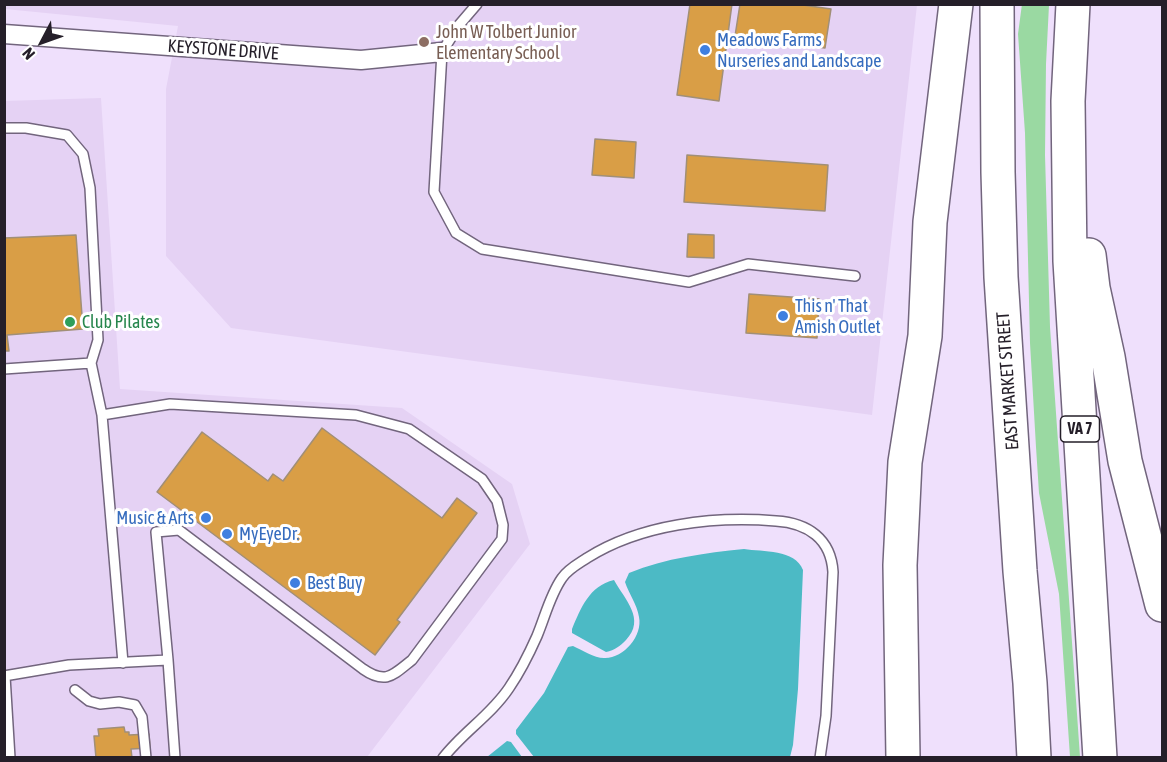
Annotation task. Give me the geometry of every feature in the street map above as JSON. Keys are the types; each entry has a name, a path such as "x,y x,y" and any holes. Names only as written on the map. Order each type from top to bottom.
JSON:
{"highway":[{"path":"903,758 900,565 905,462 925,336 930,222 956,4"},
{"name":"EAST MARKET STREET","path":"997,4 1001,277 1034,758"},
{"name":"VA 7","path":"1073,4 1068,101 1070,261 1100,758"},
{"path":"1068,101 1093,288 1108,357 1125,461 1162,605"}],"street":[{"name":"KEYSTONE DRIVE","path":"4,34 361,60 442,52"}],"lane":[{"path":"477,4 459,25 442,52 434,192 456,233 482,249 689,282 748,264 855,276"},
{"path":"4,128 26,128 68,135 83,154 90,188 98,340 91,363 102,415 123,663"},
{"path":"4,369 91,363"},
{"path":"102,415 170,404 356,415 409,429 482,479 497,501 503,525 502,539 412,660 393,675 384,678 373,676 179,531 156,532 175,758"},
{"path":"443,758 482,721 508,689 524,663 557,587 573,566 598,550 651,532 719,520 761,519 783,521 811,530 823,541 831,557 833,572 826,716 820,758"},
{"path":"10,758 5,676 69,665 168,660"},
{"path":"75,690 89,701 99,704 119,702 135,705 142,717 146,758"}],"shaded area":[{"path":"1022,4 1049,5 1045,155 1050,327 1080,757 1070,757 1059,594 1039,493 1030,343 1025,133 1018,34"},
{"path":"4,5 917,5 872,415 231,328 166,256 166,89 178,26 5,9"},
{"path":"101,98 120,389 402,408 512,484 530,544 367,757 5,757 4,101"},
{"path":"744,549 786,555 799,563 803,570 798,689 790,757 534,757 516,734 516,730 544,693 568,647 573,646 604,658 618,655 635,639 639,617 625,582 629,573 671,560"},
{"path":"614,580 632,610 634,625 626,640 617,648 606,652 572,633 572,629 592,593 598,587"},
{"path":"507,741 511,742 522,757 487,757"}],"building":[{"name":"Meadows Farms Nurseries and Landscape","path":"690,4 732,4 719,101 677,95"},
{"path":"740,4 796,4 831,9 825,48 735,36"},
{"path":"595,139 636,142 634,178 592,175"},
{"path":"687,155 828,165 825,211 684,202"},
{"path":"688,234 714,235 714,258 687,257"},
{"path":"76,235 83,329 7,335 9,351 4,351 4,238"},
{"name":"This n' That Amish Outlet","path":"749,294 819,299 817,338 746,333"},
{"path":"322,428 442,518 457,498 477,513 397,620 400,622 375,655 157,492 202,432 268,481 273,474 283,481"},
{"path":"124,727 125,732 129,732 129,735 149,734 150,748 131,749 132,758 96,758 94,736 99,736 98,729"}],"place":[{"name":"John W Tolbert Junior Elementary School","path":"424,42"},
{"name":"Meadows Farms Nurseries and Landscape","path":"705,50"},
{"name":"This n' That Amish Outlet","path":"783,316"},
{"name":"Club Pilates","path":"70,322"},
{"name":"Music & Arts","path":"206,518"},
{"name":"MyEyeDr.","path":"227,534"},
{"name":"Best Buy","path":"295,583"}]}
